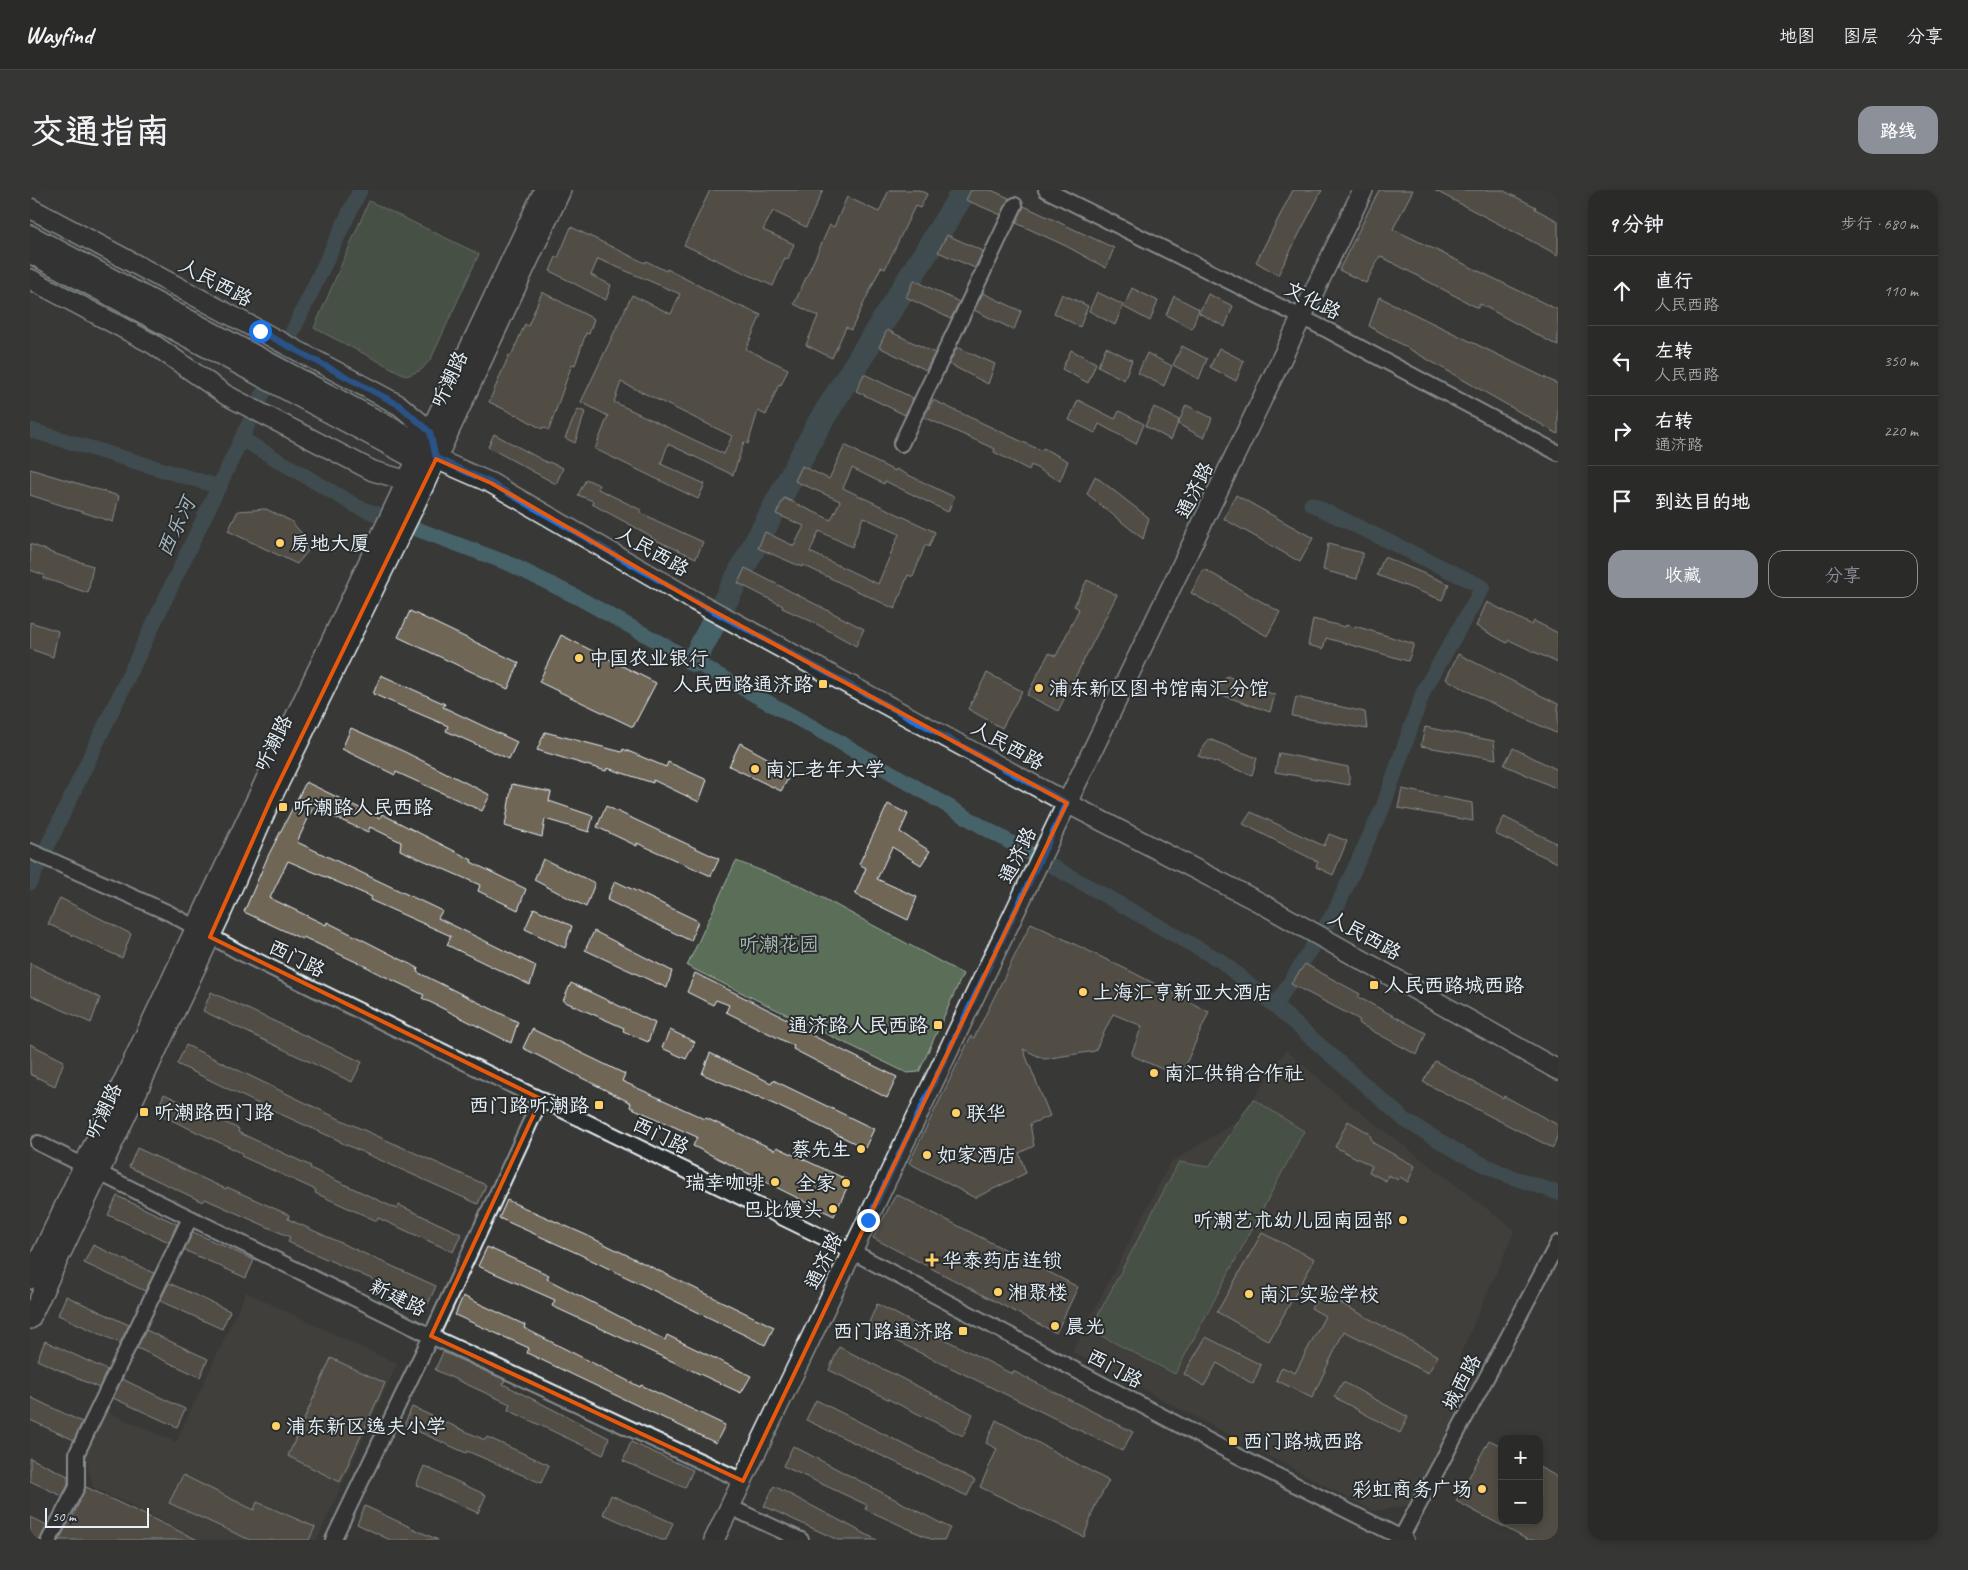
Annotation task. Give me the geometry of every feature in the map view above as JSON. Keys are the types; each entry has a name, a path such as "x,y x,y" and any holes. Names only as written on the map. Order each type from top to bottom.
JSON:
{"street":[{"name":"听潮路","path":"30,1319 91,1169 203,932 258,791 401,514 427,449 544,190"},
{"name":"听潮路","path":"427,449 561,190"},
{"name":"文化路","path":"1046,190 1302,317 1558,453"},
{"name":"通济路","path":"714,1540 1363,190"},
{"path":"901,444 1014,205"},
{"name":"人民西路","path":"30,208 399,405 427,449"},
{"name":"人民西路","path":"30,235 246,359"},
{"name":"人民西路","path":"30,253 427,449 491,483 696,602 1067,803 1277,912 1558,1070"},
{"path":"30,279 153,344 226,395 373,471 408,481 427,449"},
{"name":"听潮路","path":"401,514 408,481"},
{"name":"西门路","path":"30,852 169,913 203,932 853,1252 1228,1451 1402,1539"},
{"path":"334,1540 541,1099"},
{"name":"新建路","path":"38,1143 431,1336 743,1480"},
{"name":"听潮路","path":"30,1279 91,1169"},
{"path":"49,1540 77,1487 77,1452 190,1218"},
{"name":"城西路","path":"1402,1539 1558,1243"},
{"path":"730,1507 801,1540"}],"highlighted area":[{"path":"436,459 491,483 695,601 1067,803 743,1481 431,1336 541,1099 210,937 271,799"}],"shaded area":[{"name":"南汇实验学校","path":"1286,1050 1344,1100 1515,1230 1458,1360 1478,1373 1408,1506 1373,1511 1072,1352 1170,1163 1239,1120"},
{"name":"浦东新区逸夫小学","path":"246,1292 397,1364 317,1540 201,1540 93,1487 84,1451 103,1410 176,1442"}],"green space":[{"path":"369,201 479,254 431,359 421,370 407,376 314,328"},
{"name":"听潮花园","path":"736,861 799,885 963,974 919,1072 907,1073 687,966"},
{"path":"1253,1099 1304,1131 1175,1374 1090,1330 1179,1162 1209,1167"}],"building":[{"path":"710,190 823,190 806,227 773,211 763,230 794,244 788,259 785,258 773,286 684,245"},
{"path":"889,190 919,190 927,194 920,208 915,206 885,269 881,267 851,330 846,327 832,358 806,345 818,316 794,304 830,225 834,227 847,197 879,212"},
{"path":"971,190 991,190 1009,198 1001,215 966,200"},
{"path":"1293,190 1322,190 1278,275 1256,262"},
{"path":"1379,190 1413,190 1393,229 1558,310 1558,346 1480,304 1478,308 1380,256 1366,283 1339,270"},
{"path":"1434,190 1502,190 1536,207 1535,209 1558,221 1558,255"},
{"path":"1024,206 1114,248 1106,268 1066,246 1016,223"},
{"path":"571,227 645,263 646,261 666,271 667,269 728,301 761,315 746,349 788,369 781,385 779,384 766,415 758,411 748,444 744,442 733,475 668,444 661,464 705,484 698,499 595,449 608,416 581,402 632,295 671,314 680,294 598,259 591,275 611,285 606,300 550,271 556,257 558,258","holes":["621,382 732,436 724,454 614,402"]},
{"path":"947,235 983,251 975,268 938,252"},
{"path":"914,280 959,302 951,319 906,297"},
{"path":"1132,288 1158,301 1150,321 1124,307"},
{"path":"542,292 594,319 589,334 586,333 575,365 572,364 549,430 543,427 542,429 516,414 489,402 509,355 511,356 525,324 528,326"},
{"path":"1097,292 1123,305 1115,325 1089,311"},
{"path":"983,293 1021,311 1014,330 974,310"},
{"path":"1062,294 1088,306 1080,327 1054,313"},
{"path":"1208,294 1233,306 1225,327 1199,313"},
{"path":"1174,296 1199,309 1192,329 1166,315"},
{"path":"1379,297 1558,384 1558,434 1369,326"},
{"path":"887,330 935,353 926,370 879,347"},
{"path":"1182,346 1207,359 1199,379 1173,365"},
{"path":"957,347 995,364 988,384 949,364"},
{"path":"1106,347 1132,360 1124,380 1098,366"},
{"path":"1219,348 1244,361 1236,381 1210,367"},
{"path":"1071,350 1096,363 1088,383 1062,369"},
{"path":"1147,353 1172,366 1164,386 1138,373"},
{"path":"864,374 913,398 905,415 856,391"},
{"path":"933,400 1042,451 1043,448 1068,461 1060,481 1031,465 1029,470 994,452 995,449 924,417"},
{"path":"1078,400 1115,419 1119,411 1144,424 1136,444 1099,424 1095,433 1069,420"},
{"path":"1186,405 1212,418 1204,438 1178,424"},
{"path":"1154,407 1179,420 1171,440 1145,426"},
{"path":"578,409 585,412 575,443 565,438"},
{"path":"494,434 548,463 563,468 556,484 488,447"},
{"path":"845,445 895,471 896,469 954,497 948,512 885,481 884,484 852,468 843,488 935,532 929,547 925,545 913,577 908,575 895,609 803,565 802,567 758,548 765,532 794,546 804,526 776,514 784,498 831,520 840,501 795,481 802,466 829,479","holes":["863,517 899,534 878,584 810,552 819,531 852,547"]},
{"path":"30,469 119,496 113,522 30,495"},
{"path":"1095,476 1149,518 1143,539 1087,494"},
{"path":"586,479 599,485 598,489 641,510 640,512 703,542 696,558 651,538 651,536 592,504 593,501 578,495"},
{"path":"1236,495 1313,538 1300,562 1224,519"},
{"name":"房地大厦","path":"266,509 291,521 304,536 308,551 297,564 228,531 238,511"},
{"path":"30,544 93,566 88,593 43,578 44,575 30,570"},
{"path":"1328,544 1363,553 1357,579 1323,570"},
{"path":"1384,557 1449,584 1442,600 1377,575"},
{"path":"745,568 864,629 856,646 738,583"},
{"path":"1204,569 1280,612 1267,636 1191,593"},
{"path":"1087,580 1117,595 1058,711 1027,695 1049,653 1056,656 1079,609 1074,606"},
{"path":"1487,602 1532,625 1534,621 1558,633 1558,663 1509,640 1507,643 1476,626"},
{"path":"410,611 519,663 508,689 398,637"},
{"path":"1313,619 1345,627 1346,625 1354,628 1355,626 1414,644 1408,661 1326,638 1323,649 1308,645"},
{"path":"30,622 58,631 53,657 30,649"},
{"name":"中国农业银行","path":"561,635 656,683 633,727 539,682"},
{"path":"1458,654 1558,704 1558,734 1481,698 1446,679"},
{"path":"987,673 1022,691 1002,728 968,709"},
{"path":"381,675 445,704 443,707 517,742 509,759 446,731 448,726 373,694"},
{"path":"1227,676 1275,695 1270,712 1216,693"},
{"path":"1296,697 1365,712 1367,729 1292,716"},
{"path":"1425,727 1494,741 1496,759 1421,746"},
{"path":"351,728 405,752 490,795 482,811 396,772 395,775 342,749"},
{"path":"545,732 622,752 623,749 666,767 668,762 707,780 699,802 653,780 653,783 607,768 606,771 537,750"},
{"path":"1209,739 1257,758 1252,775 1198,756"},
{"name":"南汇老年大学","path":"740,743 778,764 773,772 788,779 781,791 729,766"},
{"path":"1513,748 1558,770 1558,789 1504,765"},
{"path":"1279,753 1348,767 1350,785 1275,772"},
{"path":"306,782 380,818 382,814 526,889 518,910 478,891 480,885 400,850 401,842 370,827 368,832 313,808 297,842 442,911 438,918 536,966 530,985 447,945 451,936 370,900 372,897 288,861 270,898 326,925 327,922 365,941 418,968 417,972 518,1022 511,1043 422,998 424,995 303,937 302,939 244,912 268,856"},
{"path":"512,784 551,792 549,801 593,816 589,832 545,819 542,837 505,826"},
{"path":"1402,789 1472,803 1473,821 1398,808"},
{"path":"888,804 908,814 900,832 930,851 921,865 892,847 877,879 917,897 908,920 855,894 866,868 859,864"},
{"path":"606,806 719,859 711,876 637,843 637,846 597,827"},
{"path":"1251,812 1324,846 1329,834 1347,841 1333,875 1316,867 1318,862 1243,824"},
{"path":"1504,817 1558,844 1558,863 1495,834"},
{"path":"543,859 595,883 586,907 534,880"},
{"path":"615,881 698,921 691,941 607,900"},
{"path":"60,898 131,934 122,958 48,924"},
{"path":"534,908 572,926 565,948 525,929"},
{"path":"1031,923 1209,1012 1180,1077 1131,1055 1142,1026 1113,1014 1095,1051 1044,1059 1023,1049 1050,1116 1030,1124 1034,1146 1019,1153 1026,1173 975,1198 909,1163 971,1036 974,1038"},
{"path":"594,931 672,971 667,988 585,950"},
{"path":"30,963 100,998 91,1023 30,995"},
{"path":"1305,964 1360,994 1358,997 1426,1033 1417,1055 1358,1023 1360,1020 1291,984"},
{"path":"695,973 791,1021 789,1024 897,1077 887,1098 793,1049 794,1046 726,1012 729,1005 716,1000 713,1005 687,992"},
{"path":"571,983 655,1023 648,1042 623,1031 624,1028 563,1001"},
{"path":"211,992 362,1062 352,1082 203,1011"},
{"path":"532,1029 625,1074 622,1081 775,1150 777,1147 850,1181 834,1216 693,1146 697,1137 630,1107 631,1103 523,1048"},
{"path":"670,1030 695,1042 686,1059 662,1048"},
{"path":"30,1044 64,1061 55,1086 30,1074"},
{"path":"186,1045 335,1117 486,1185 478,1204 340,1142 177,1064"},
{"path":"710,1053 771,1083 773,1080 874,1129 865,1148 757,1096 702,1074"},
{"path":"1435,1061 1558,1125 1558,1134 1553,1148 1423,1082"},
{"path":"164,1094 239,1129 238,1132 311,1166 310,1168 397,1209 399,1205 461,1234 453,1252 378,1218 377,1221 315,1193 316,1190 241,1156 242,1153 156,1113"},
{"path":"1348,1121 1369,1133 1373,1143 1415,1166 1408,1182 1400,1177 1398,1180 1388,1175 1386,1181 1369,1172 1372,1166 1335,1147"},
{"path":"137,1148 226,1189 227,1187 289,1215 288,1219 436,1286 428,1304 288,1242 290,1237 205,1199 203,1202 129,1167"},
{"path":"896,1194 1078,1287 1056,1333 873,1238"},
{"path":"117,1196 177,1224 169,1242 108,1215"},
{"path":"507,1200 586,1235 774,1327 765,1345 579,1254 499,1218"},
{"path":"193,1232 254,1260 246,1278 184,1250"},
{"path":"1262,1233 1315,1259 1269,1341 1217,1312"},
{"path":"93,1245 154,1273 145,1291 84,1263"},
{"path":"487,1247 549,1275 547,1279 665,1340 667,1335 751,1376 741,1393 552,1306 555,1300 478,1266"},
{"path":"169,1283 230,1311 222,1329 160,1301"},
{"path":"1322,1293 1438,1356 1428,1373 1344,1331 1312,1398 1276,1380 1282,1367 1295,1373 1325,1316 1311,1308"},
{"path":"66,1296 129,1325 120,1343 58,1315"},
{"path":"463,1296 525,1325 524,1328 640,1387 641,1385 725,1425 716,1443 527,1353 529,1348 455,1315"},
{"path":"877,1304 1012,1374 1013,1371 1133,1432 1122,1451 867,1327"},
{"path":"146,1330 208,1359 200,1377 137,1348"},
{"path":"1206,1337 1261,1365 1253,1384 1217,1363 1204,1386 1184,1374"},
{"path":"45,1341 107,1370 99,1388 37,1360"},
{"path":"839,1347 973,1414 963,1436 829,1370"},
{"path":"443,1352 505,1380 503,1384 609,1438 603,1455 508,1410 510,1404 435,1370"},
{"path":"331,1358 385,1383 340,1482 288,1456"},
{"path":"122,1379 185,1409 177,1427 113,1398"},
{"path":"1343,1382 1408,1417 1400,1433 1334,1397"},
{"path":"30,1397 82,1422 74,1440 30,1420"},
{"path":"816,1400 975,1480 967,1496 806,1420"},
{"path":"412,1407 485,1440 487,1437 549,1465 541,1483 467,1451 466,1453 404,1425"},
{"path":"996,1420 1109,1481 1095,1506 1084,1537 980,1487 997,1449 986,1443"},
{"name":"彩虹商务广场","path":"1489,1440 1498,1444 1498,1524 1456,1501"},
{"path":"631,1442 693,1470 685,1488 623,1461"},
{"path":"793,1446 950,1528 944,1540 933,1540 865,1509 867,1505 783,1466"},
{"path":"30,1458 68,1476 68,1485 62,1496 30,1481"},
{"path":"424,1466 486,1495 478,1513 416,1485"},
{"name":"彩虹商务广场","path":"1543,1469 1558,1477 1558,1540 1528,1540 1500,1525 1543,1525"},
{"path":"183,1475 254,1510 257,1502 315,1527 309,1540 250,1540 169,1503"},
{"path":"774,1486 877,1540 838,1540 764,1506"},
{"path":"86,1487 198,1540 59,1540 68,1523 70,1523"},
{"path":"611,1495 673,1523 666,1540 661,1540 603,1514"},
{"path":"365,1506 438,1540 390,1540 357,1524"},
{"path":"30,1517 47,1525 40,1540 30,1540"}],"waterway":[{"name":"西乐河","path":"30,883 360,190"},
{"path":"694,660 820,422 965,190"},
{"path":"30,430 220,487"},
{"path":"242,439 358,507 510,564 577,597 838,741 990,831 1221,961 1406,1121 1462,1154 1506,1175 1558,1193"},
{"path":"1275,1006 1335,911 1383,807 1424,690 1483,587 1311,504"}],"place":[{"name":"房地大厦","path":"280,543"},
{"name":"中国农业银行","path":"579,658"},
{"name":"人民西路通济路","path":"823,684"},
{"name":"浦东新区图书馆南汇分馆","path":"1039,688"},
{"name":"南汇老年大学","path":"755,769"},
{"name":"听潮路人民西路","path":"283,807"},
{"name":"人民西路城西路","path":"1374,985"},
{"name":"上海汇亨新亚大酒店","path":"1083,992"},
{"name":"通济路人民西路","path":"938,1025"},
{"name":"南汇供销合作社","path":"1154,1073"},
{"name":"西门路听潮路","path":"599,1105"},
{"name":"听潮路西门路","path":"144,1112"},
{"name":"联华","path":"956,1113"},
{"name":"蔡先生","path":"861,1149"},
{"name":"如家酒店","path":"927,1155"},
{"name":"瑞幸咖啡","path":"775,1182"},
{"name":"全家","path":"846,1183"},
{"name":"巴比馒头","path":"833,1209"},
{"name":"听潮艺术幼儿园南园部","path":"1403,1220"},
{"name":"华泰药店连锁","path":"932,1260"},
{"name":"湘聚楼","path":"998,1292"},
{"name":"南汇实验学校","path":"1249,1294"},
{"name":"晨光","path":"1055,1326"},
{"name":"西门路通济路","path":"963,1331"},
{"name":"浦东新区逸夫小学","path":"276,1426"},
{"name":"西门路城西路","path":"1233,1441"},
{"name":"彩虹商务广场","path":"1482,1489"}],"route":[{"path":"260,331 399,405 430,432 436,458 491,483 695,601 1067,803 868,1220"}]}
